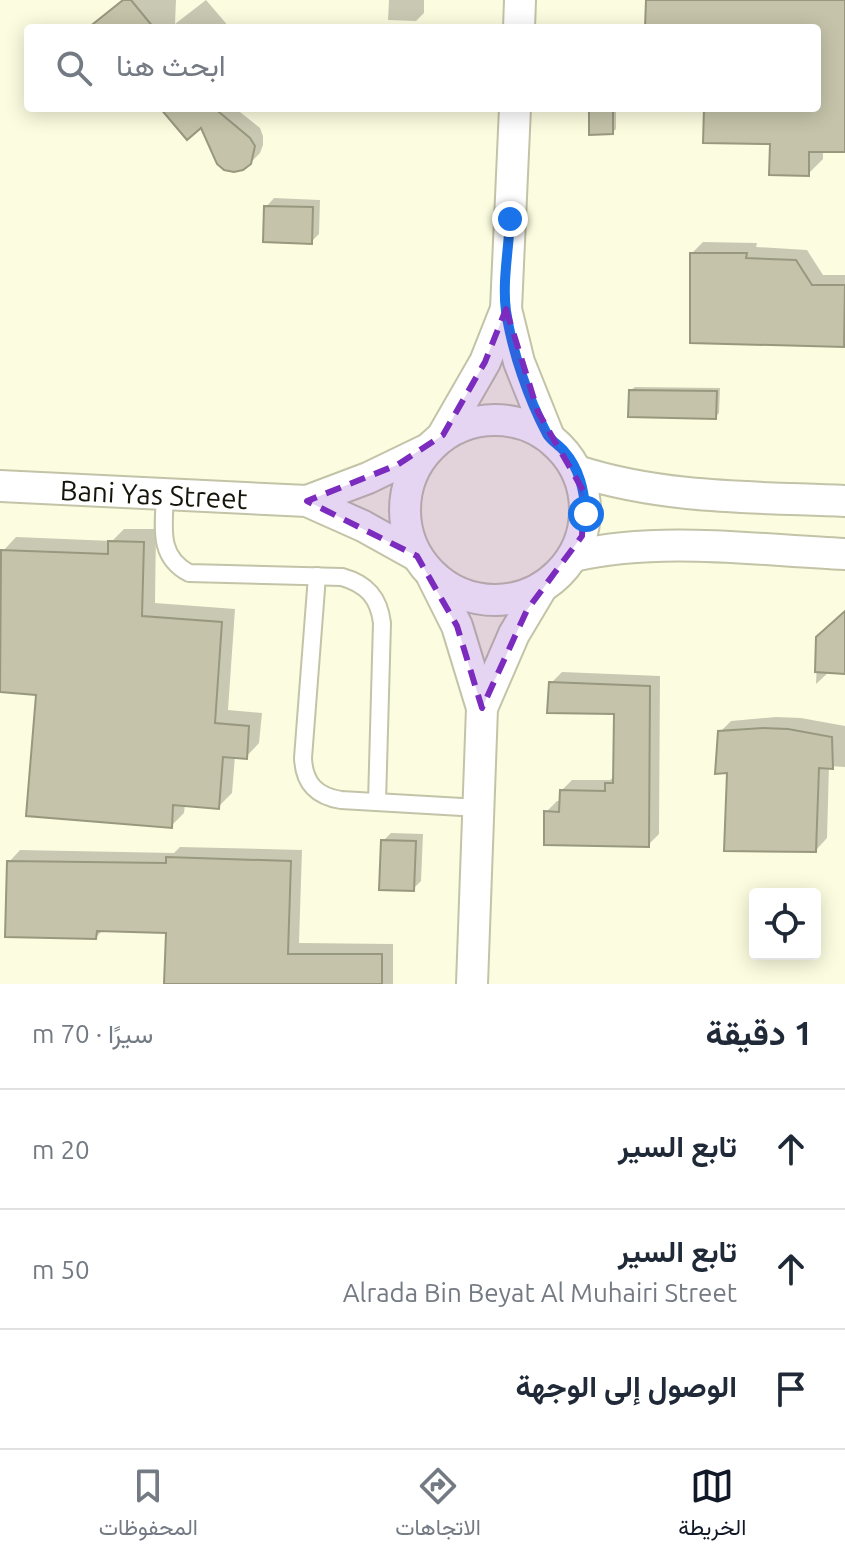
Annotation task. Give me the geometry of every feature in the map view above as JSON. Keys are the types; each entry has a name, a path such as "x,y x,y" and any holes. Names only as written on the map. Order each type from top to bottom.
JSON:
{"street":[{"path":"519,24 520,0"},
{"path":"515,112 506,309 519,362 549,437"},
{"path":"472,984 482,708 457,626 424,566 406,524 406,490 414,469 435,443 485,362 506,309"},
{"path":"424,566 451,589 473,598 496,601 520,597 560,574 582,536 586,514 584,492 577,471 565,452 549,437 529,426 508,420 485,420 463,425 435,443"},
{"name":"Bani Yas Street","path":"307,501 368,478 435,443"},
{"path":"577,471 666,492 845,501"},
{"name":"Bani Yas Street","path":"0,486 307,501 363,526 424,566"},
{"path":"573,556 603,550 663,546 845,554"},
{"path":"482,708 514,634 542,587"}],"lane":[{"path":"165,495 165,548 170,558 189,573 317,576 355,581 375,598 380,610 377,802"},
{"path":"317,576 303,769 312,788 320,794 341,800 479,808"}],"highlighted area":[{"path":"506,309 538,412 584,492 582,536 527,610 482,708 457,626 417,556 307,501 397,465 443,435 485,362"}],"building":[{"path":"123,0 131,0 151,24 93,24"},
{"path":"646,0 845,0 845,152 809,152 809,176 769,175 770,144 703,143 704,112 821,112 821,24 645,24"},
{"path":"163,112 219,112 255,146 251,164 234,172 224,170 217,164 201,128 187,140"},
{"path":"589,112 613,112 613,134 589,135"},
{"path":"264,206 313,207 312,244 263,242"},
{"path":"690,253 747,253 746,258 796,260 812,285 845,285 844,347 690,343"},
{"path":"629,390 717,391 716,419 628,417"},
{"path":"108,541 144,542 142,616 222,622 215,723 249,726 247,759 223,757 219,809 173,805 172,828 26,816 36,695 0,692 1,550 108,554"},
{"path":"845,611 845,674 815,672 816,637"},
{"path":"549,682 650,686 649,847 544,845 544,811 559,812 560,790 605,791 605,783 613,783 614,714 547,713"},
{"path":"763,728 832,737 833,769 819,768 816,852 724,851 727,773 715,774 718,731"},
{"path":"381,840 416,841 414,891 379,890"},
{"path":"166,857 291,861 288,954 382,954 382,984 164,984 166,933 97,931 96,939 5,937 7,861 166,863"}],"route":[{"path":"510,219 506,309 512,335 528,387 549,437 565,452 577,471 584,492 586,514"}]}
